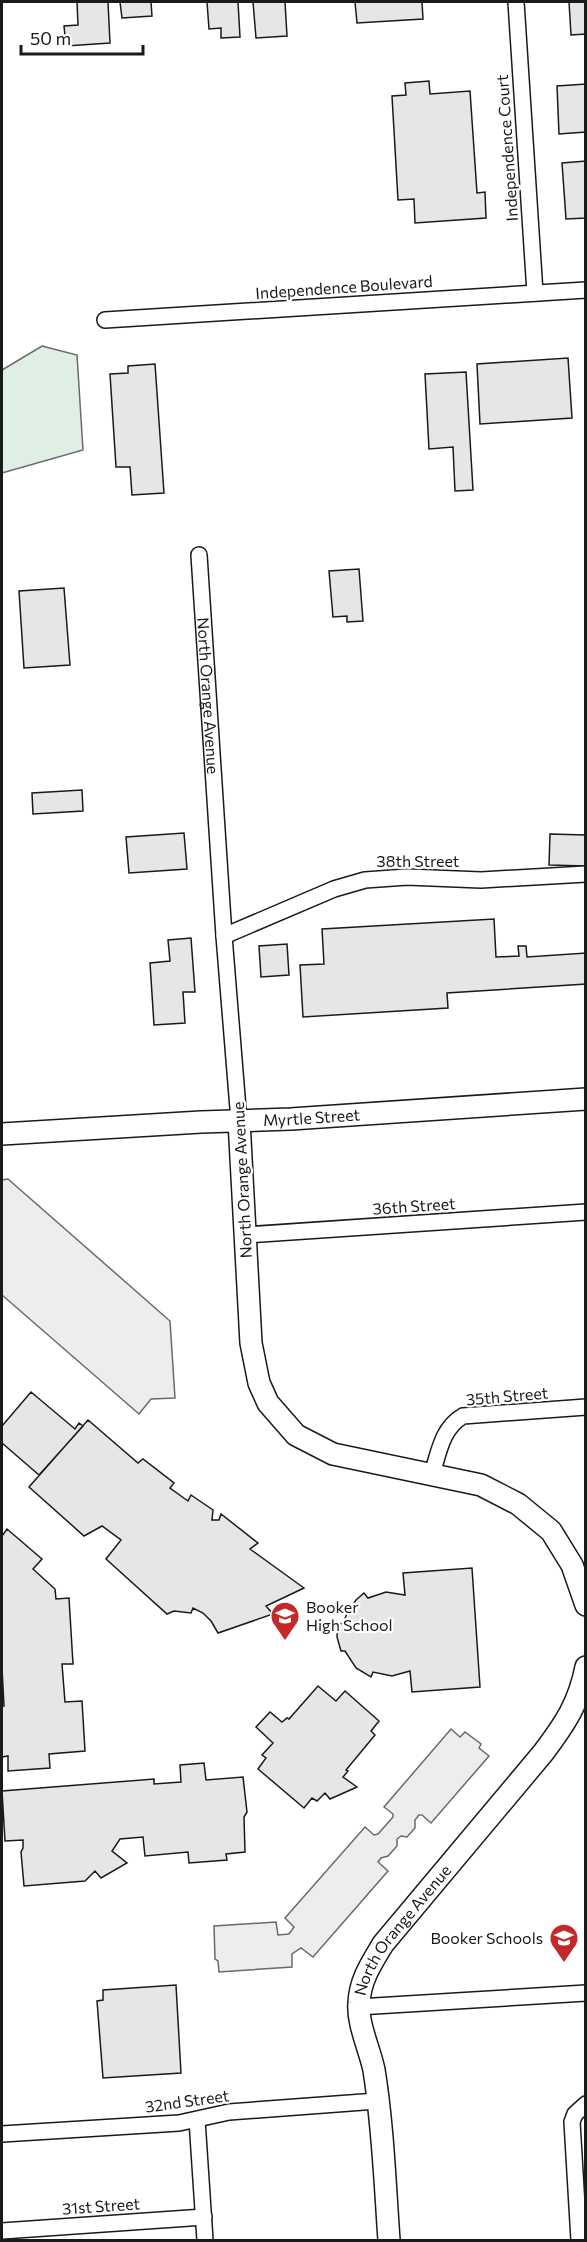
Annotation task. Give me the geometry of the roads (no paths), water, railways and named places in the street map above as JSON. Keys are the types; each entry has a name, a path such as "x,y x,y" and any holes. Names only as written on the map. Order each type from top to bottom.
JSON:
{"street":[{"name":"Independence Court","path":"516,2 535,293"},
{"name":"Independence Boulevard","path":"105,320 585,290"},
{"name":"North Orange Avenue","path":"199,555 224,936 240,1120 250,1333 259,1383 268,1403 296,1435 333,1454 481,1485 518,1504 551,1531 572,1565 585,1605"},
{"name":"38th Street","path":"224,936 334,889 365,880 407,877 481,880 585,873"},
{"name":"Myrtle Street","path":"2,1134 585,1099"},
{"name":"36th Street","path":"245,1235 585,1212"},
{"name":"35th Street","path":"432,1474 444,1435 453,1422 463,1416 585,1407"},
{"name":"North Orange Avenue","path":"389,2241 374,2069 358,2007 360,1986 367,1969 383,1944 543,1753 567,1721 583,1681 585,1667"},
{"path":"358,2007 585,1993"},
{"name":"32nd Street","path":"2,2134 179,2123 230,2112 377,2101"},
{"path":"579,2241 572,2122 584,2105"},
{"path":"197,2120 205,2241"},
{"name":"31st Street","path":"2,2231 204,2217"}],"place":[{"name":"Booker High School","path":"285,1642"},
{"name":"Booker Schools","path":"564,1964"}]}
